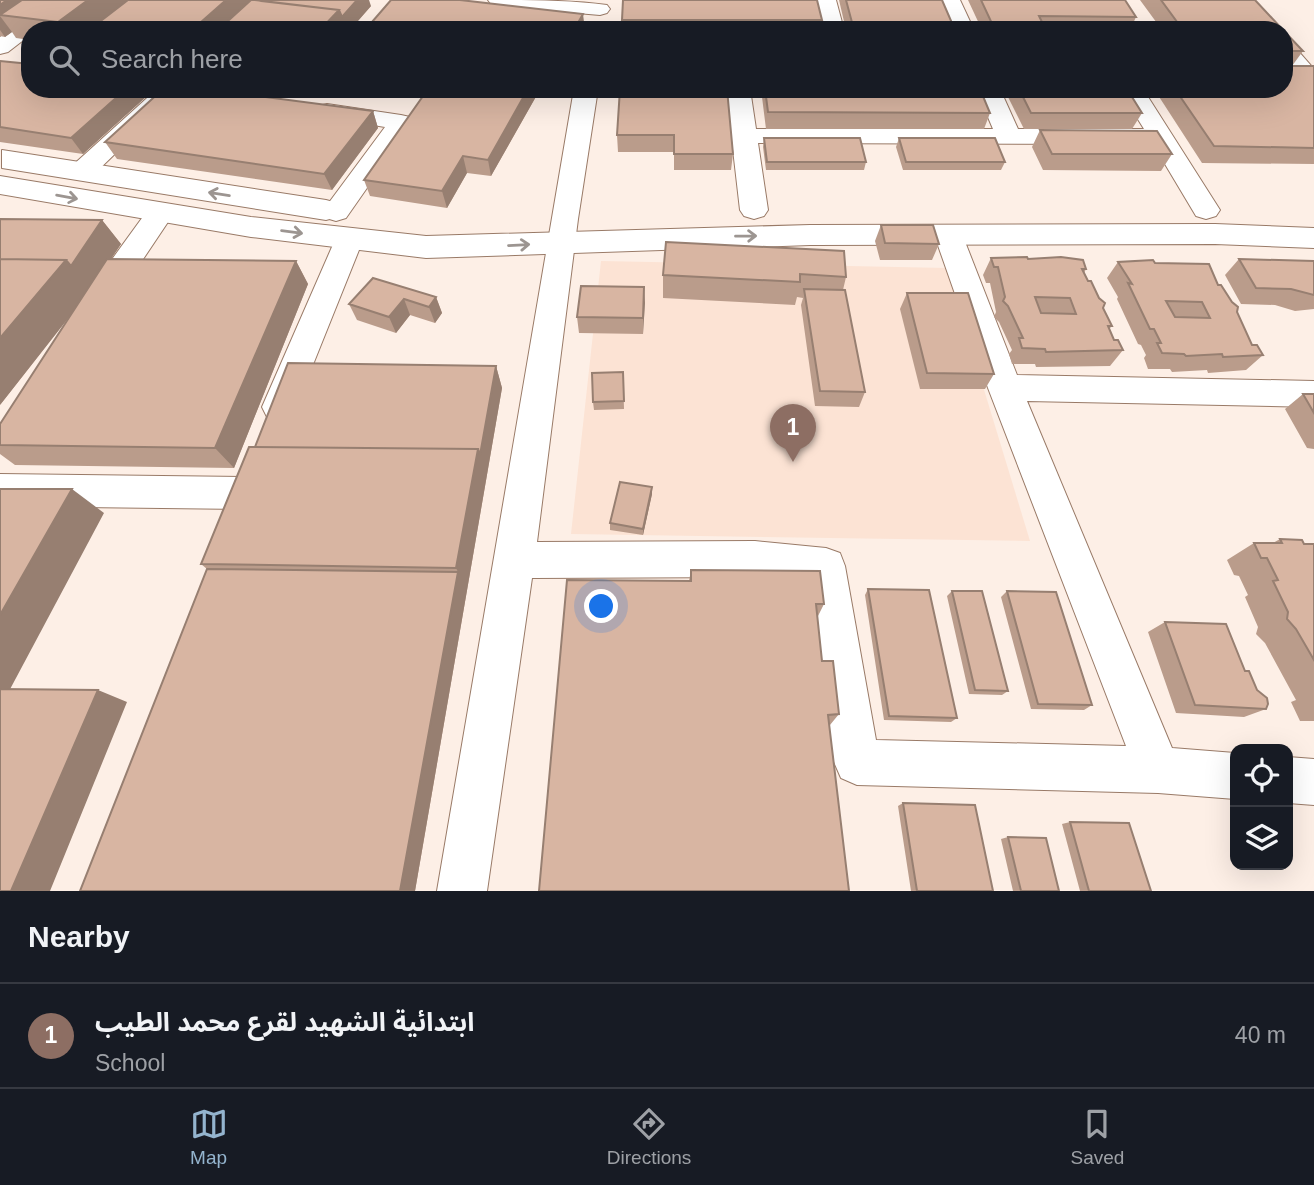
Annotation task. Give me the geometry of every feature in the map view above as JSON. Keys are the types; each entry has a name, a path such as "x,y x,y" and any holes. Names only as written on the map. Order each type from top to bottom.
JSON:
{"main road":[{"path":"0,159 82,171 342,226 426,247 754,210 1206,209 1314,212"},
{"path":"0,185 160,213 342,226"},
{"path":"563,231 757,236 1215,234 1314,238"}],"street":[{"path":"34,21 63,0"},
{"path":"498,0 599,13"},
{"path":"826,0 831,21"},
{"path":"950,0 959,21"},
{"path":"1,45 21,30"},
{"path":"1,45 21,47"},
{"path":"1293,59 1314,83"},
{"path":"82,171 162,98"},
{"path":"462,891 585,98"},
{"path":"739,98 754,210"},
{"path":"992,98 1009,137"},
{"path":"1137,98 1206,209"},
{"path":"228,531 342,226 401,122 299,107"},
{"path":"743,136 1162,137"},
{"path":"83,323 160,213"},
{"path":"948,234 1005,388 1158,770"},
{"path":"1005,388 1314,394"},
{"path":"0,489 243,492"},
{"path":"515,560 755,559 826,566 857,762 1158,770 1230,776"},
{"path":"1293,780 1314,782"}],"shaded area":[{"path":"601,261 947,268 1030,541 571,534"}],"building":[{"path":"22,0 88,0 59,21 0,15"},
{"path":"128,0 226,0 202,21 101,21"},
{"path":"251,0 339,10 329,21 228,21"},
{"path":"262,0 357,0 342,17 339,10"},
{"path":"391,0 460,0 583,14 579,21 373,21"},
{"path":"623,0 817,0 822,20 622,20"},
{"path":"846,0 942,0 951,21 852,21"},
{"path":"981,0 1125,0 1136,17 1039,16 1042,21 991,21"},
{"path":"1161,0 1255,0 1275,21 1176,21"},
{"path":"1293,40 1303,51 1293,51"},
{"path":"0,61 21,63 21,98 116,98 71,138 0,127"},
{"path":"1293,66 1314,66 1314,148 1214,146 1181,98 1293,98"},
{"path":"153,98 273,98 373,111 324,174 105,142"},
{"path":"422,98 523,98 488,160 463,156 442,191 364,180"},
{"path":"619,98 728,98 733,154 674,154 674,135 617,135"},
{"path":"766,98 984,98 990,113 768,112"},
{"path":"1024,98 1133,98 1142,113 1031,113"},
{"path":"1040,130 1157,131 1172,154 1052,154"},
{"path":"764,138 860,138 866,162 767,162"},
{"path":"899,138 995,138 1005,162 906,162"},
{"path":"0,219 102,220 71,266 66,260 0,259"},
{"path":"881,225 933,225 939,244 885,243"},
{"path":"666,242 844,251 846,277 800,274 800,282 663,275"},
{"path":"1061,257 1083,260 1086,269 1082,269 1099,298 1105,303 1103,308 1112,326 1108,326 1114,340 1118,340 1123,350 1046,352 1045,349 1022,348 1019,338 1023,338 1003,301 1005,297 998,267 994,267 991,258","holes":["1035,297 1070,298 1076,314 1041,313"]},
{"path":"0,259 66,260 0,338"},
{"path":"107,259 296,261 215,448 0,445 0,424"},
{"path":"1239,259 1314,261 1314,295 1291,289 1256,288"},
{"path":"1153,260 1155,263 1209,264 1218,285 1221,285 1238,307 1237,312 1252,345 1257,345 1263,355 1223,357 1222,354 1186,356 1162,353 1157,343 1161,343 1154,329 1150,329 1128,283 1132,284 1118,262","holes":["1166,301 1202,302 1210,318 1175,317"]},
{"path":"373,278 436,297 429,307 404,299 389,317 349,304"},
{"path":"581,286 644,287 643,318 577,317"},
{"path":"804,289 845,290 865,392 820,391"},
{"path":"907,293 968,293 994,374 927,373"},
{"path":"288,363 496,366 480,455 478,449 255,447"},
{"path":"623,372 624,401 593,402 592,373"},
{"path":"1303,394 1314,394 1314,413"},
{"path":"249,447 478,449 456,568 201,564"},
{"path":"620,482 652,487 643,529 610,523"},
{"path":"0,489 72,489 0,615"},
{"path":"1280,539 1302,540 1304,544 1314,544 1314,660 1287,619 1288,612 1273,581 1278,580 1267,558 1261,558 1254,543 1282,543"},
{"path":"207,569 458,572 400,891 80,891"},
{"path":"691,570 820,571 824,604 816,604 822,661 833,661 839,714 828,715 849,891 539,891 567,580 691,581"},
{"path":"868,589 929,590 957,718 889,716"},
{"path":"952,591 982,591 1008,691 975,690"},
{"path":"1007,591 1056,592 1092,705 1038,704"},
{"path":"1165,622 1226,624 1245,671 1249,671 1257,690 1267,698 1266,709 1195,705"},
{"path":"0,689 98,690 11,891 0,891"},
{"path":"903,803 975,805 993,891 917,891"},
{"path":"1070,822 1129,823 1151,891 1089,891"},
{"path":"1008,837 1046,838 1059,891 1021,891"}],"place":[{"name":"ابتدائية الشهيد لقرع محمد الطيب","path":"793,462"}]}
